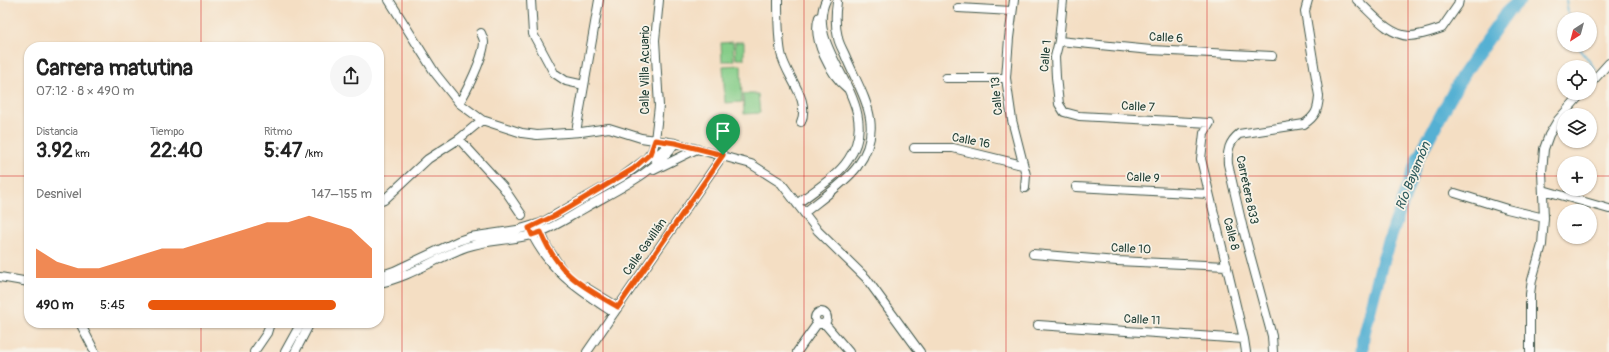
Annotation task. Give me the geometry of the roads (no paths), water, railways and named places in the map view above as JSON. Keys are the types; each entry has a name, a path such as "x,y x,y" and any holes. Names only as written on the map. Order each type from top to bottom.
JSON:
{"street":[{"path":"389,0 435,73 459,103 482,120 522,133 536,135 609,128 641,138 671,142 752,164 781,183 818,231 866,278 920,352"},
{"path":"532,0 533,34 554,73 566,81 584,85"},
{"path":"576,132 599,0"},
{"name":"Calle Villa Acuario","path":"655,140 659,106 655,40 659,0"},
{"path":"778,0 781,52 783,61 802,102 804,110 801,122"},
{"name":"Calle 13","path":"1014,0 1006,78 1012,120 1022,165 1026,175 1025,188"},
{"name":"Calle 1","path":"1063,0 1059,41 1055,57 1059,104 1064,112"},
{"name":"Carretera 833","path":"1273,352 1272,336 1243,230 1227,154 1229,146 1234,138 1239,134 1304,124 1313,118 1318,107 1319,96 1305,11 1308,0"},
{"path":"1357,0 1384,25 1393,31 1409,36 1442,28 1458,5 1459,0"},
{"path":"804,213 849,176 857,167 868,147 870,136 871,126 868,105 838,40 835,15 837,1"},
{"path":"797,204 844,166 852,153 858,138 860,126 856,109 848,89 824,37 824,3"},
{"path":"958,8 1012,11"},
{"path":"459,103 467,89 483,48 484,41 481,33"},
{"name":"Calle 6","path":"1059,41 1151,50 1272,56"},
{"path":"1597,76 1609,63"},
{"path":"946,78 1006,78"},
{"path":"1530,352 1530,294 1532,280 1542,245 1544,218 1542,172 1544,149 1549,135 1558,120 1576,100"},
{"name":"Calle 7","path":"1064,112 1079,116 1210,123"},
{"path":"384,200 428,159 459,139 482,120"},
{"name":"Calle 8","path":"1210,123 1204,133 1201,159 1246,352"},
{"path":"459,139 503,187 522,215"},
{"path":"633,169 650,154 655,140"},
{"path":"539,228 633,169 657,156 671,142"},
{"path":"638,177 666,156 671,142"},
{"name":"Calle 16","path":"914,148 953,148 1022,165"},
{"path":"384,282 400,277 464,248 539,228 638,177 697,149"},
{"name":"Calle Gavillán","path":"587,352 723,155"},
{"name":"Calle 9","path":"1076,187 1209,194"},
{"path":"1543,190 1609,209"},
{"path":"1455,193 1507,209 1544,218"},
{"path":"539,228 547,247 562,268 616,310"},
{"path":"530,231 556,270 576,287 616,310"},
{"path":"384,274 464,239 530,231"},
{"name":"Calle 10","path":"1033,254 1110,260 1227,266"},
{"path":"0,276 24,281"},
{"path":"797,352 821,324 849,352"},
{"name":"Calle 11","path":"1038,325 1244,339"},
{"path":"82,328 94,352"},
{"path":"254,352 267,333 268,328"},
{"path":"285,352 298,328"},
{"path":"295,352 307,328"}],"waterway":[{"name":"Río Bayamón","path":"1362,352 1363,337 1383,259 1418,158 1462,76 1507,12 1520,0"},
{"path":"1566,0 1568,12"},
{"path":"1582,52 1588,60"}]}
